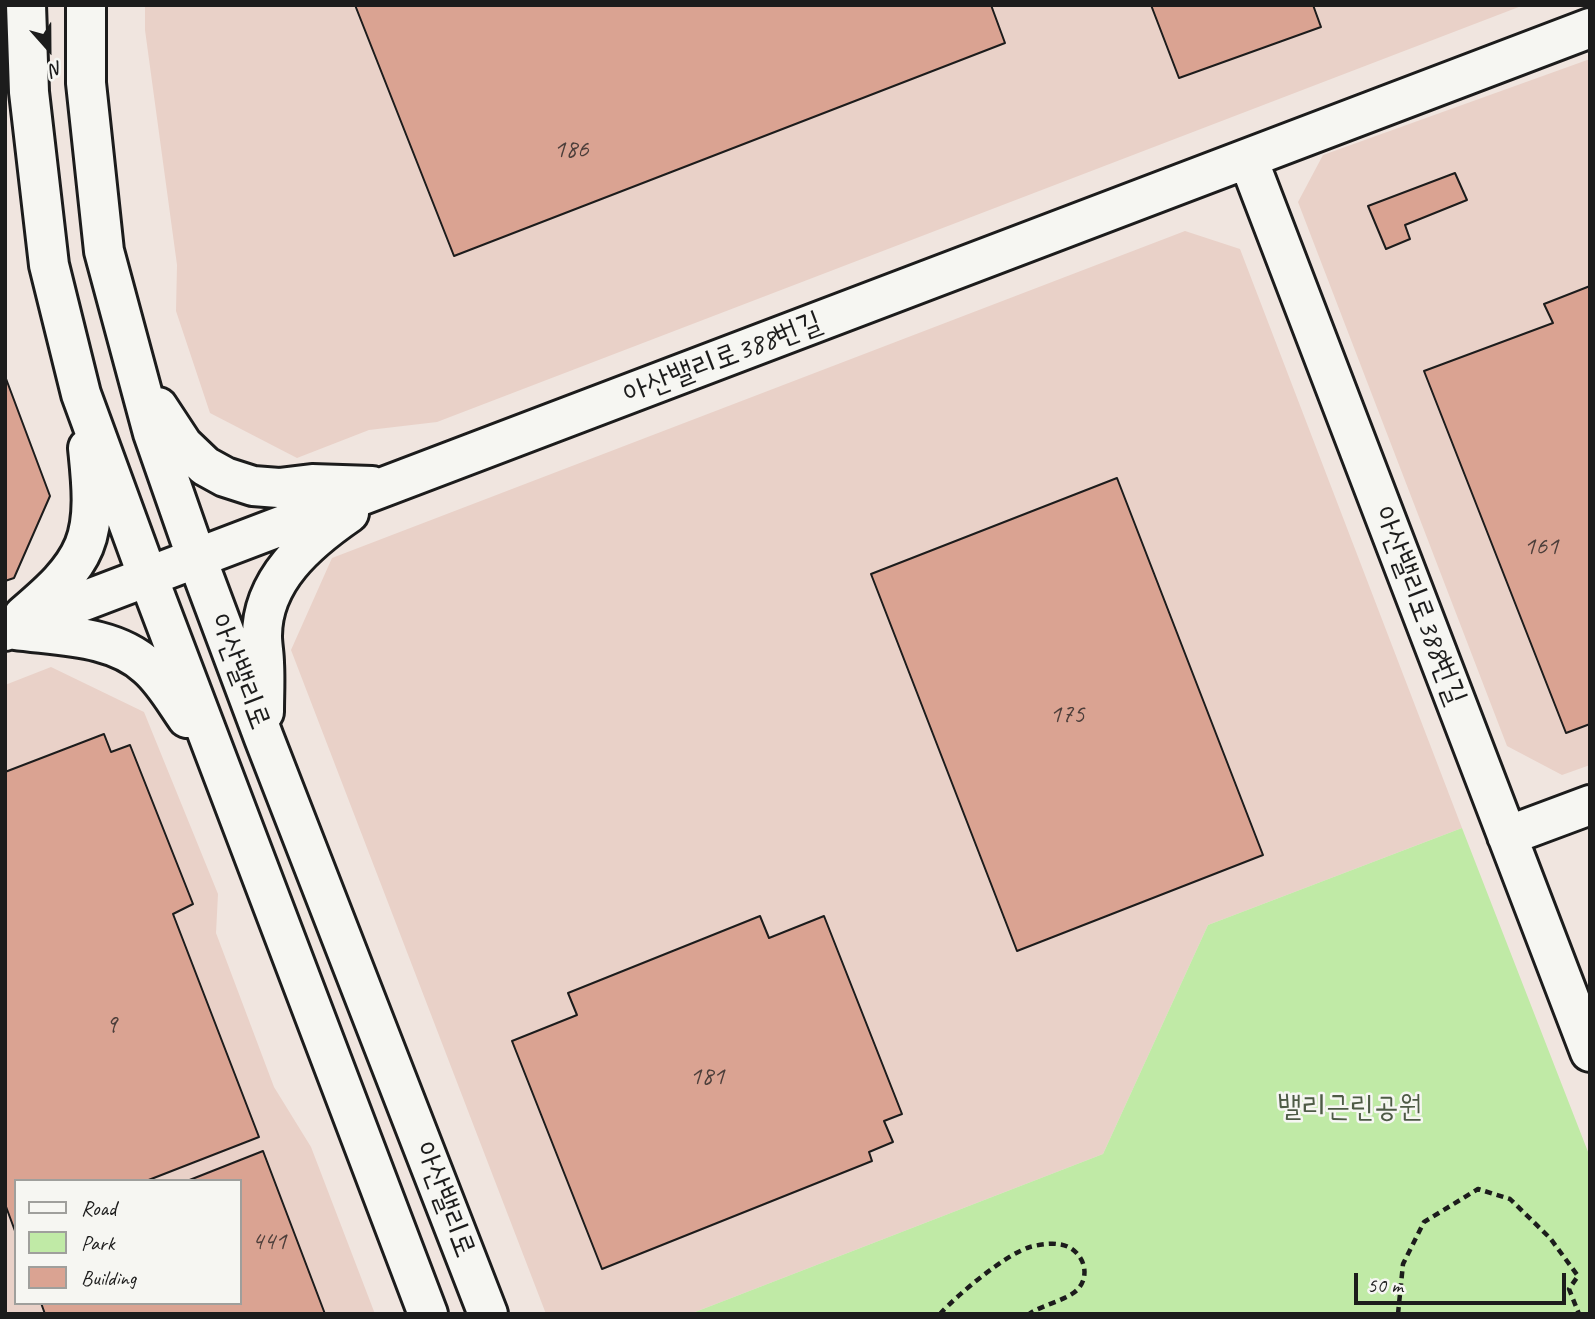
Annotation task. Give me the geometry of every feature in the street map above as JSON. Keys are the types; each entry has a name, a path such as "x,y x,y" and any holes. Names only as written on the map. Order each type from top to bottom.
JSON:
{"street":[{"name":"아산밸리로","path":"26,5 29,92 49,265 81,394 216,758 428,1314"},
{"name":"아산밸리로","path":"86,5 86,83 104,251 153,433 264,738 488,1314"},
{"name":"아산밸리로388번길","path":"7,630 1590,28"},
{"name":"아산밸리로388번길","path":"1248,159 1590,1052"},
{"path":"136,374 183,444 205,467 225,477 253,486 266,487 312,484 388,486"},
{"path":"7,630 58,584 85,545 90,520 91,475 81,394"},
{"path":"264,738 262,635 266,606 276,582 291,562 330,526 388,486"},
{"path":"7,630 95,640 147,665 216,758"},
{"path":"1507,836 1590,806"}],"path":[{"path":"1398,1314 1403,1264 1424,1222 1478,1189 1510,1199 1550,1238 1578,1276 1569,1289 1579,1314"},
{"path":"940,1314 952,1300 1007,1259 1029,1247 1058,1244 1073,1250 1084,1264 1085,1280 1075,1292 1029,1314"}],"shaded area":[{"path":"145,5 1524,5 437,422 369,430 297,458 210,413 176,311 177,265 145,30"},
{"path":"1590,59 1590,765 1562,775 1507,746 1298,202 1323,155"},
{"path":"1185,231 1240,249 1462,828 1208,925 1103,1154 690,1314 546,1314 291,650 332,558"},
{"path":"51,667 144,712 218,894 216,933 274,1087 311,1147 375,1314 5,1314 5,685"}],"green space":[{"name":"밸리근린공원","path":"1462,828 1590,1157 1590,1314 690,1314 1103,1154 1208,925"}],"building":[{"path":"355,5 991,5 1005,43 454,256"},
{"path":"1151,5 1313,5 1321,27 1179,78"},
{"path":"1455,173 1467,200 1405,225 1410,239 1386,249 1368,206"},
{"path":"1590,286 1590,724 1566,733 1424,371 1553,323 1544,304"},
{"path":"5,376 50,496 14,578 5,581"},
{"path":"1117,478 1263,855 1017,951 871,574"},
{"path":"104,734 111,752 130,745 193,904 173,914 259,1137 151,1179 14,1179 14,1228 5,1204 5,772"},
{"path":"760,916 769,938 824,916 902,1114 884,1121 893,1142 869,1152 872,1161 602,1269 512,1041 577,1015 568,993"},
{"path":"263,1151 325,1314 45,1314 42,1305 242,1305 242,1179 192,1179"}]}
